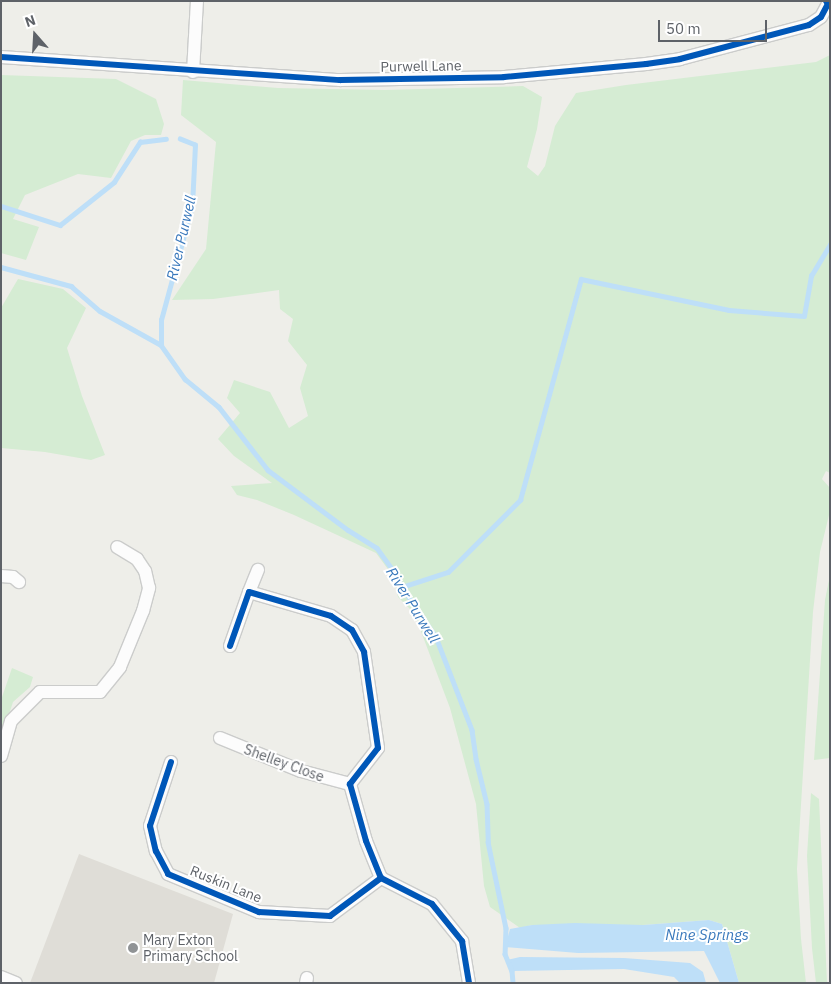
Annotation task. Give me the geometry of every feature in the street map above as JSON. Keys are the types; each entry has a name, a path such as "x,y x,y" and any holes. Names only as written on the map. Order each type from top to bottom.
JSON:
{"street":[{"path":"193,72 197,1"},
{"name":"Purwell Lane","path":"1,57 193,72 350,80 504,77 646,64 680,59 808,25 821,17 828,5"},
{"path":"1,756 11,721 40,692 100,692 120,667 143,611 149,588 145,571 137,558 117,547"},
{"path":"230,646 258,570"},
{"path":"1,576 13,578 19,582"},
{"path":"249,592 331,616 352,630 364,652 378,748 350,784 366,841 381,878 432,904 462,941 469,983"},
{"name":"Shelley Close","path":"220,738 301,772 350,784"},
{"name":"Ruskin Lane","path":"171,762 150,826 156,852 168,874 259,912 330,916 381,878"},
{"path":"1,977 16,983"}],"shaded area":[{"name":"Mary Exton Primary School","path":"79,854 233,914 214,983 30,983"}],"green space":[{"path":"830,55 830,473 826,471 822,479 830,488 830,511 820,552 813,612 797,869 801,939 806,983 739,983 722,924 709,920 643,925 532,925 520,928 490,907 484,886 476,804 450,708 414,613 398,597 393,576 376,553 294,515 257,500 237,495 231,486 272,483 234,456 218,439 240,413 227,398 234,380 270,392 289,428 308,416 300,388 307,365 288,341 293,319 280,309 279,290 213,299 172,300 206,249 216,142 181,115 183,80 278,88 385,90 523,86 542,97 537,129 527,167 538,176 545,166 555,126 576,93 626,85 816,62"},
{"path":"1,75 116,79 156,99 164,124 161,135 145,135 131,141 111,178 78,174 25,195 13,219 39,227 26,260 1,253"},
{"path":"18,279 63,289 86,308 67,348 82,396 105,455 91,460 45,452 1,448 1,308"},
{"path":"830,575 830,758 814,760 825,600"},
{"path":"12,668 33,677 30,687 13,702 1,738 1,700"},
{"path":"811,793 819,799 827,983 816,983 812,948 807,856"}],"water":[{"name":"Nine Springs","path":"709,920 722,924 739,983 720,983 704,951 578,953 505,947 510,929 532,925 575,923 643,925"},
{"name":"Nine Springs","path":"520,957 624,958 690,963 703,972 706,983 680,983 674,977 624,969 512,971 507,960"}],"waterway":[{"name":"River Purwell","path":"1,206 60,225 114,182 140,142 166,139"},
{"name":"River Purwell","path":"161,345 161,320 192,206 195,145 180,139"},
{"path":"402,587 448,572 520,500 581,279 729,310 804,316 811,276 830,244"},
{"name":"River Purwell","path":"1,267 71,286 100,311 161,345 185,379 219,407 268,470 348,530 377,548 396,574 402,587 436,637 472,730 476,759 487,804 488,842 506,928 505,954 512,971 513,983"}],"cycle path":[{"path":"1,57 340,80 504,77 646,64 680,59 809,25 821,17 828,4 826,1"},
{"path":"230,646 249,592 331,616 352,630 364,652 378,748 350,784 366,841 381,878 432,904 462,941 469,983"},
{"path":"171,762 150,826 156,851 168,874 259,912 330,916 381,878"}],"place":[{"name":"Mary Exton Primary School","path":"133,948"}]}
